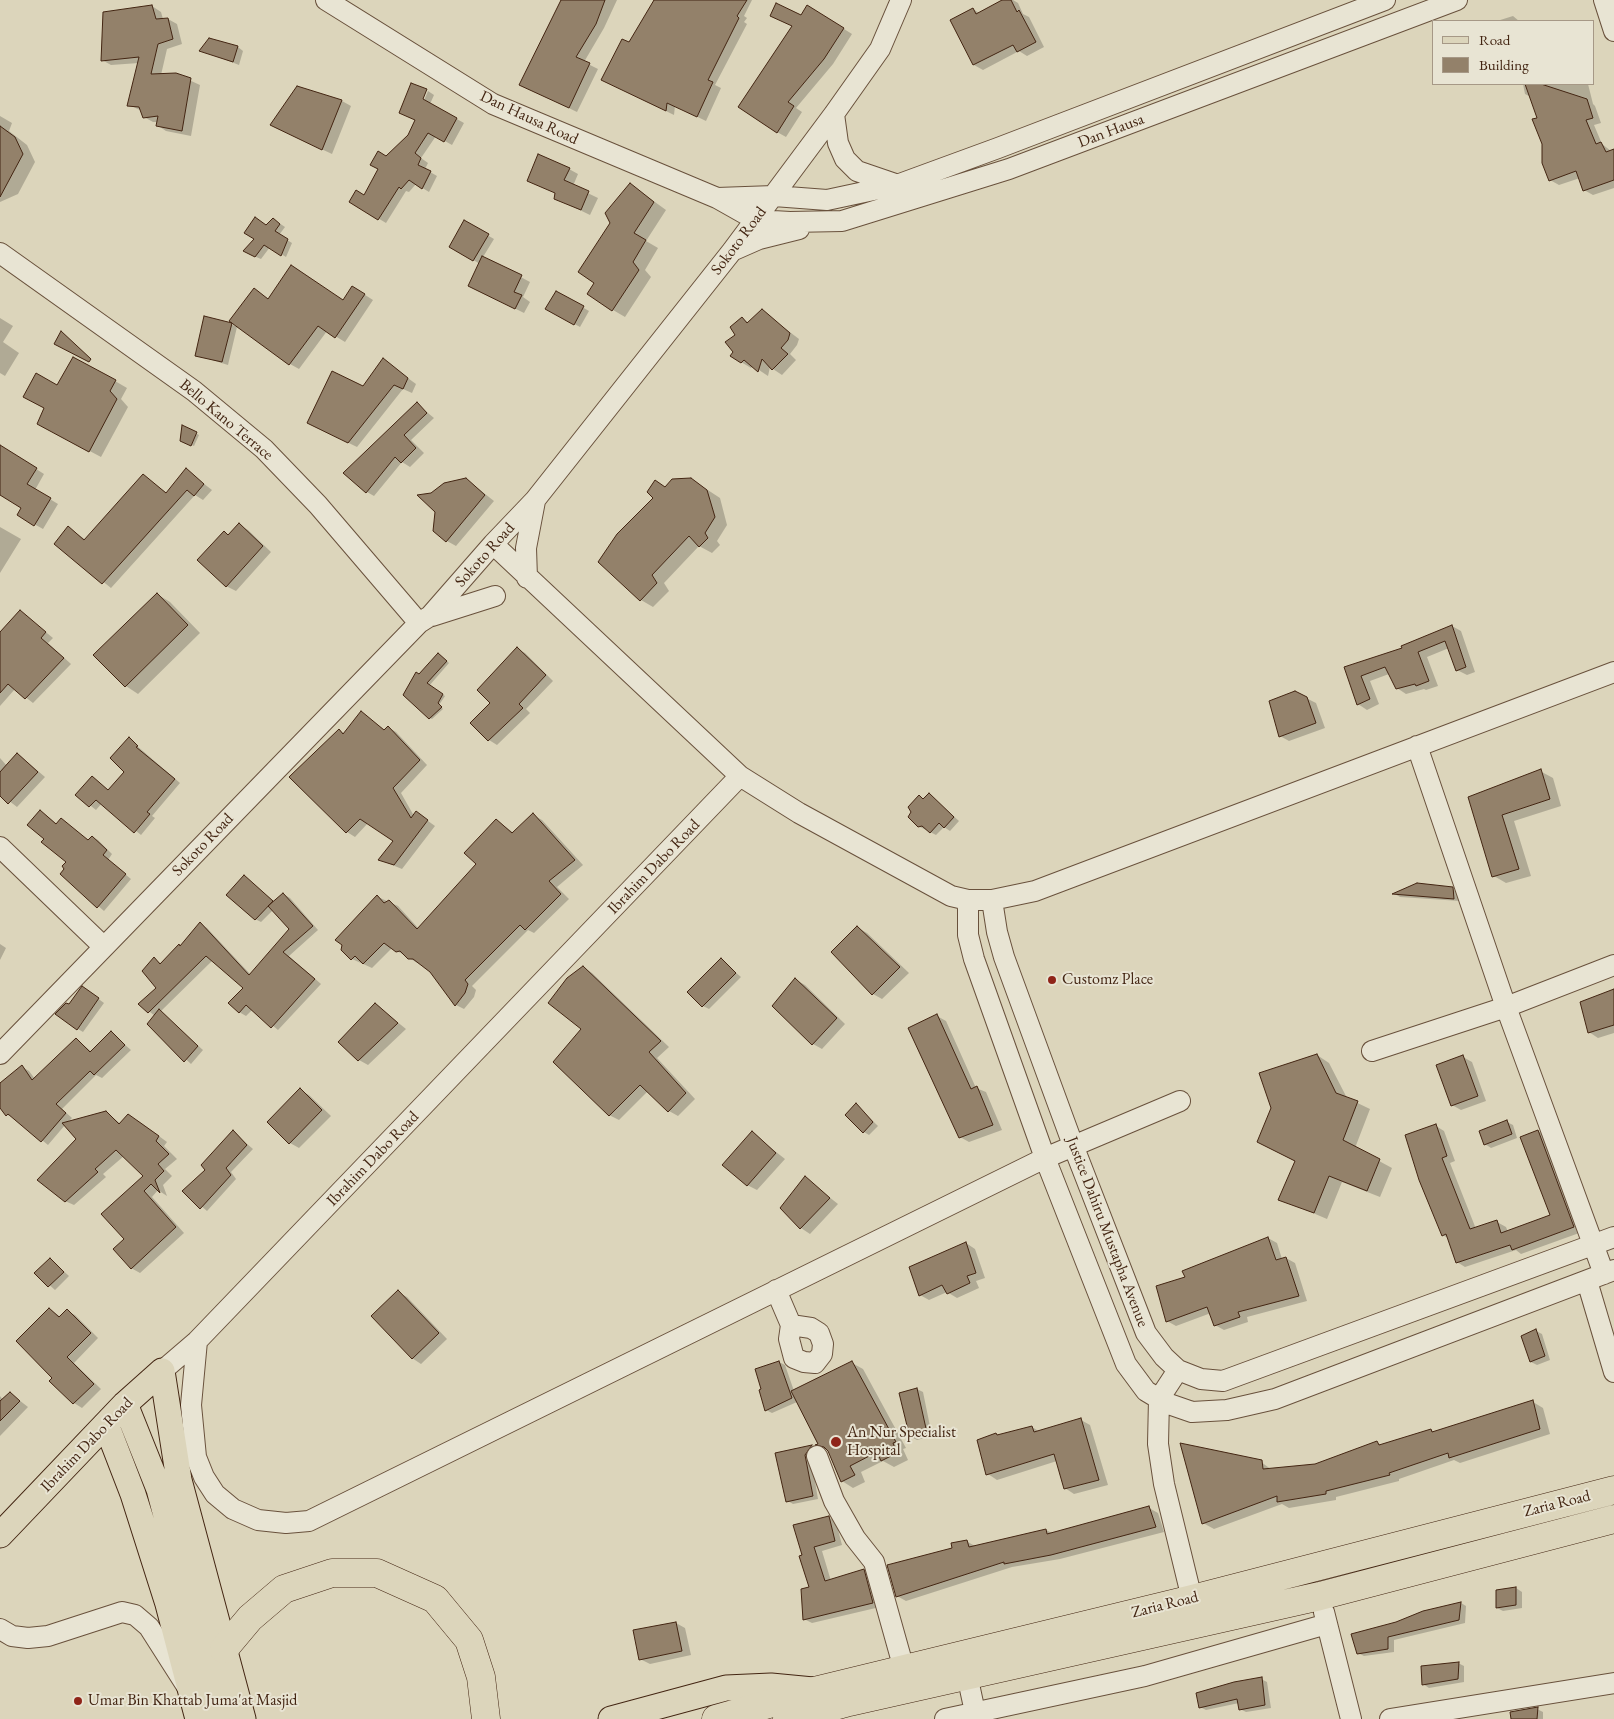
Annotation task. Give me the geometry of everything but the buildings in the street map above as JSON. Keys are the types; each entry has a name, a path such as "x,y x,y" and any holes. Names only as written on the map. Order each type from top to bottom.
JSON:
{"highway":[{"name":"Zaria Road","path":"716,1719 818,1690 1192,1599 1614,1490"},
{"name":"Zaria Road","path":"787,1719 852,1710 967,1675 1320,1596 1614,1519"},
{"path":"224,1649 250,1618 284,1589 332,1573 377,1573 435,1598 469,1640 481,1676 486,1719"}],"main road":[{"name":"Ibrahim Dabo Road","path":"0,1535 125,1404 162,1371"},
{"path":"162,1371 169,1484 220,1719"},
{"path":"125,1404 169,1484 224,1649 243,1719"},
{"path":"106,1424 133,1494 168,1604 198,1719"},
{"path":"611,1719 726,1688 771,1686 818,1690"}],"street":[{"name":"Dan Hausa Road","path":"326,0 493,104 717,198 756,220"},
{"name":"Sokoto Road","path":"0,1054 424,619 492,544 536,500 756,220 834,114 880,49 900,0"},
{"name":"Dan Hausa","path":"717,198 774,196 827,200 897,185 1385,0"},
{"name":"Dan Hausa","path":"756,220 842,220 1009,170 1458,0"},
{"path":"1602,3 1614,31"},
{"path":"834,114 838,143 845,159 857,170 897,185"},
{"path":"732,251 759,239 824,221"},
{"name":"Bello Kano Terrace","path":"0,253 194,390 264,449 424,619"},
{"path":"527,578 526,548 536,500"},
{"path":"492,544 740,776 799,813 892,864 951,896 968,900 992,900 1035,892 1614,672"},
{"path":"424,619 496,596"},
{"path":"1417,746 1506,1007 1595,1244 1602,1275 1614,1372"},
{"name":"Ibrahim Dabo Road","path":"162,1371 197,1341 740,776"},
{"path":"0,847 104,947"},
{"path":"968,900 968,935 974,959 1045,1158 1126,1364 1146,1391 1159,1399 1192,1412 1227,1410 1275,1399 1602,1275"},
{"name":"Justice Dahiru Mustapha Avenue","path":"992,900 997,932 1004,957 1073,1145 1146,1333 1164,1357 1178,1370 1201,1379 1223,1381 1614,1238"},
{"path":"1372,1051 1506,1007 1614,965"},
{"path":"197,1341 191,1404 196,1457 204,1477 216,1494 233,1509 258,1520 286,1523 309,1521 1045,1158 1180,1101"},
{"path":"776,1290 791,1324"},
{"path":"1178,1370 1159,1399 1158,1444 1164,1484 1192,1599"},
{"path":"817,1456 838,1508 854,1538 874,1562 904,1669"},
{"path":"1320,1596 1350,1719"},
{"path":"0,1629 12,1636 28,1638 48,1636 122,1612 135,1615 148,1627 192,1693"},
{"path":"944,1719 1146,1676 1327,1624"},
{"path":"967,1675 975,1712"},
{"path":"1390,1719 1614,1683"}],"place":[{"name":"Customz Place","path":"1052,980"},
{"name":"An Nur Specialist Hospital","path":"836,1442"},
{"name":"Umar Bin Khattab Juma'at Masjid","path":"78,1701"}]}
